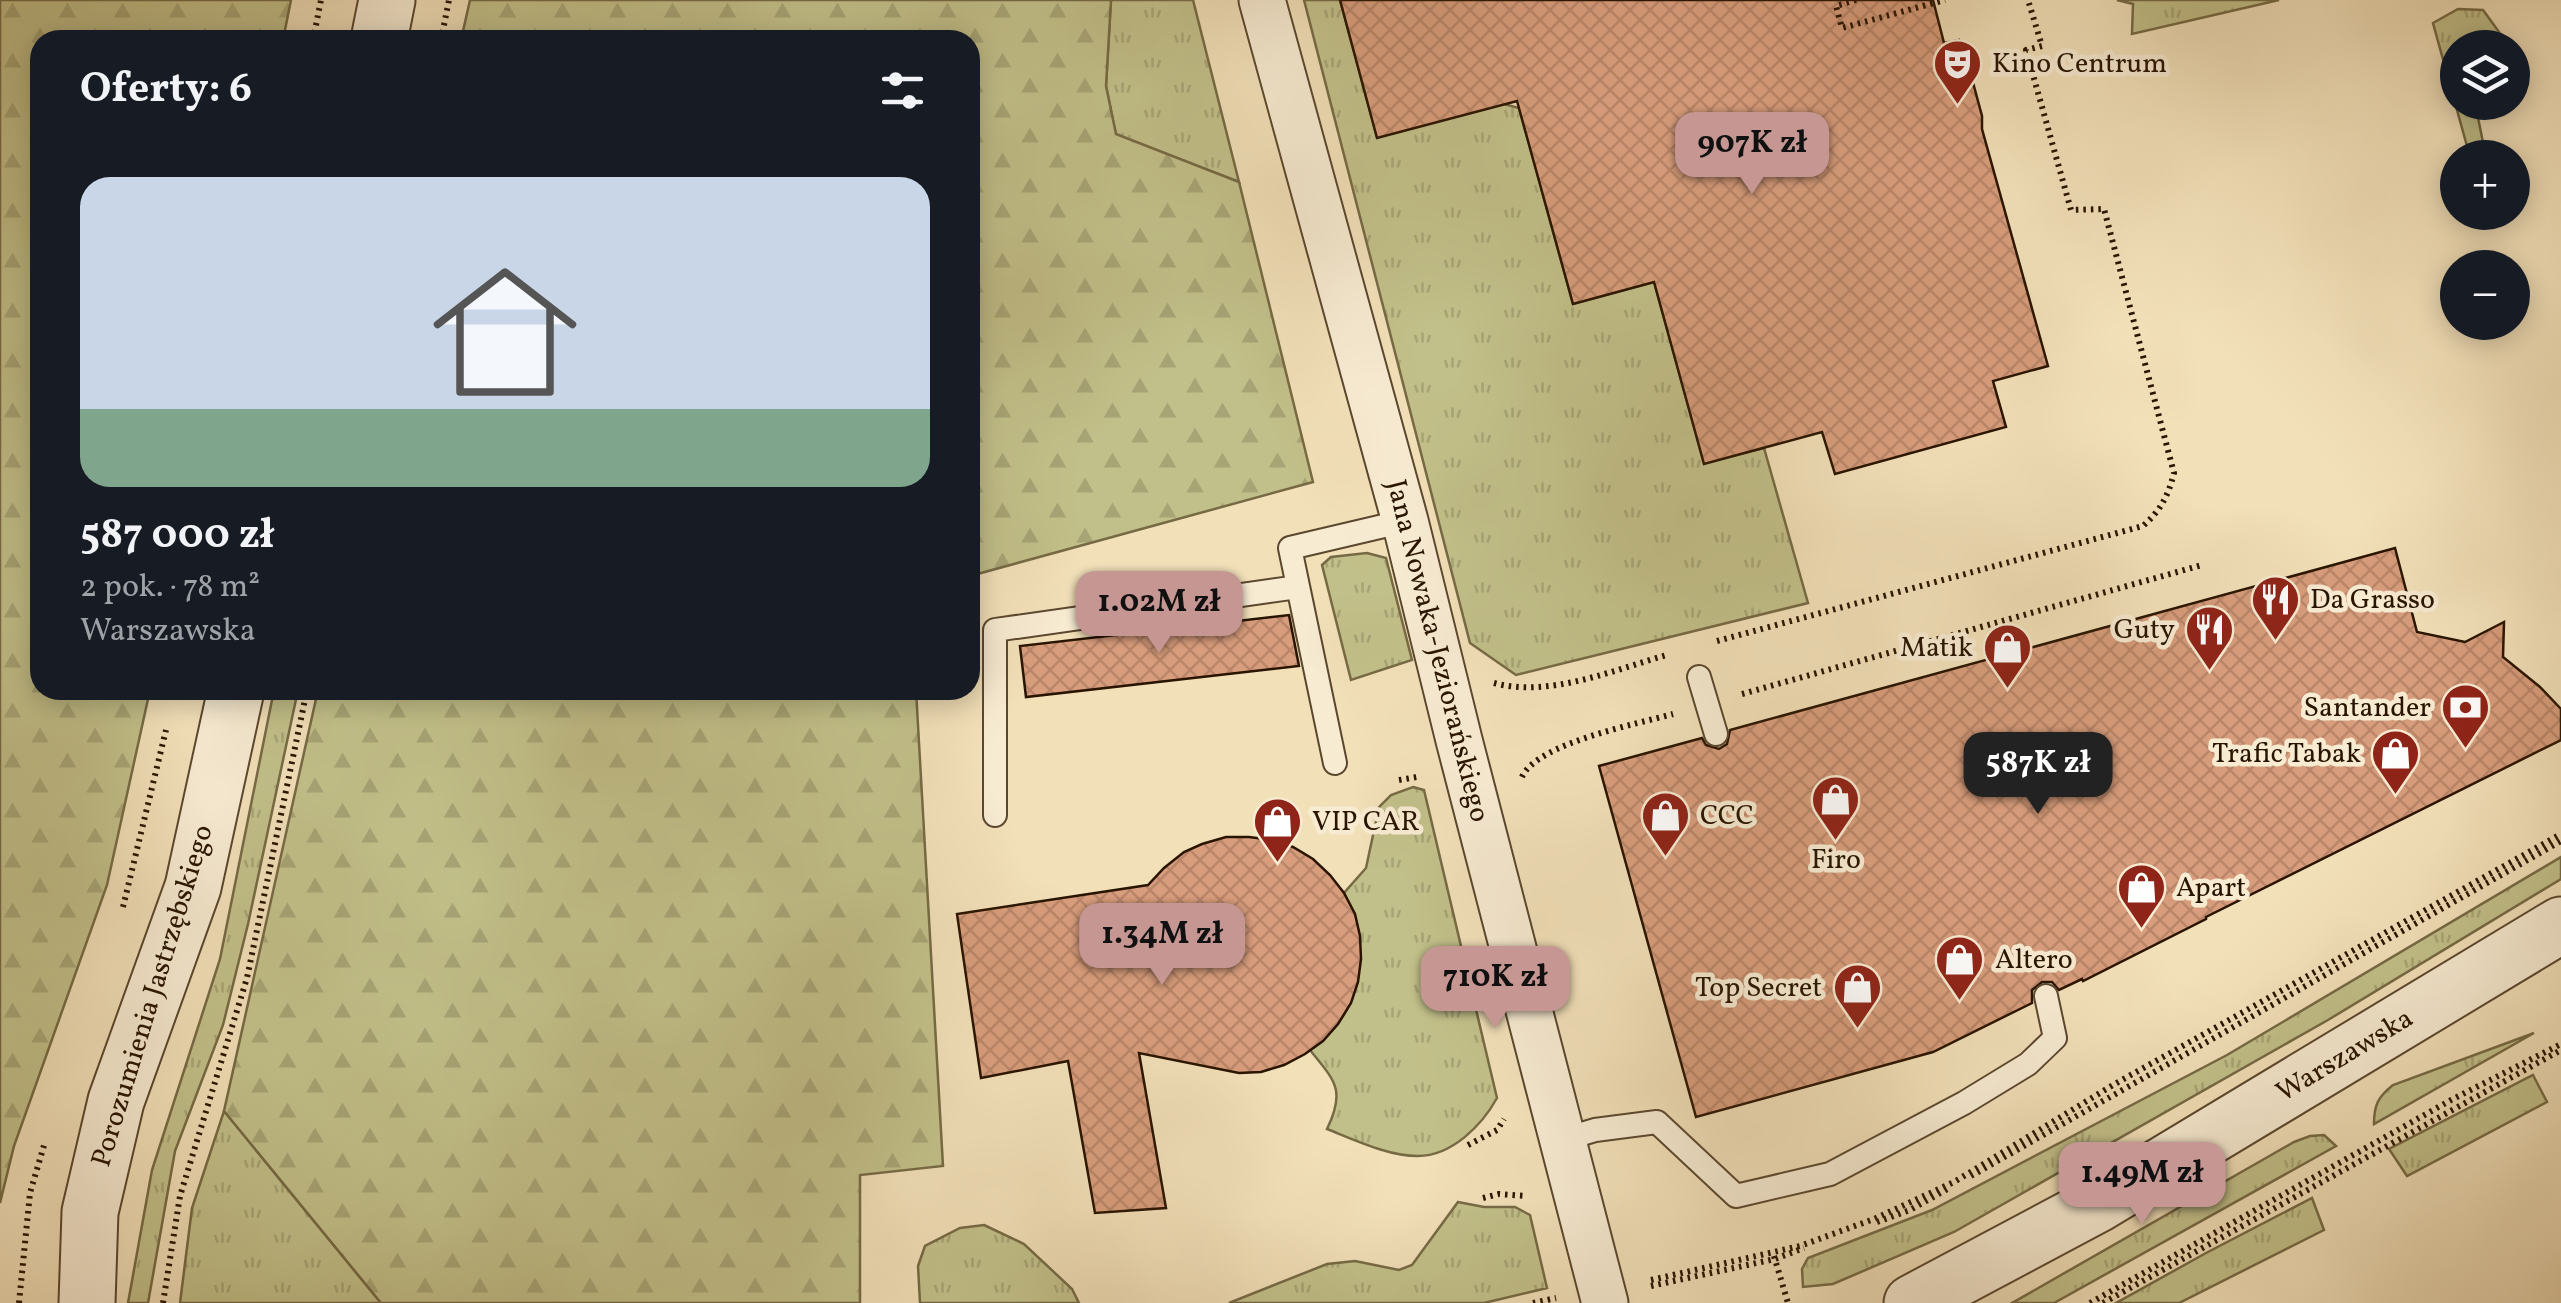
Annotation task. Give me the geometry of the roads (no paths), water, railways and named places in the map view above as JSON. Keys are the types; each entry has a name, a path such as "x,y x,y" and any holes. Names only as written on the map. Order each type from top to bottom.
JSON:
{"street":[{"path":"380,30 388,0"},
{"name":"Jana Nowaka-Jeziorańskiego","path":"1262,0 1405,520 1603,1296"},
{"name":"Porozumienia Jastrzębskiego","path":"88,1303 90,1212 116,1101 193,887 234,700"},
{"name":"Warszawska","path":"1906,1302 2098,1204 2561,925"}],"lane":[{"path":"1335,763 1290,548 1405,520"},
{"path":"995,816 995,630 1298,587"},
{"path":"1699,677 1716,734"},
{"path":"1562,1140 1594,1130 1657,1122 1736,1196 1830,1174 2028,1064 2054,1038 2046,996"}],"place":[{"name":"Kino Centrum","path":"1957,106"},
{"name":"Da Grasso","path":"2275,642"},
{"name":"Guty","path":"2210,672"},
{"name":"Matik","path":"2008,690"},
{"name":"Santander","path":"2466,750"},
{"name":"Trafic Tabak","path":"2396,796"},
{"name":"Firo","path":"1836,842"},
{"name":"CCC","path":"1665,858"},
{"name":"VIP CAR","path":"1277,864"},
{"name":"Apart","path":"2141,930"},
{"name":"Altero","path":"1960,1002"},
{"name":"Top Secret","path":"1857,1030"}]}
